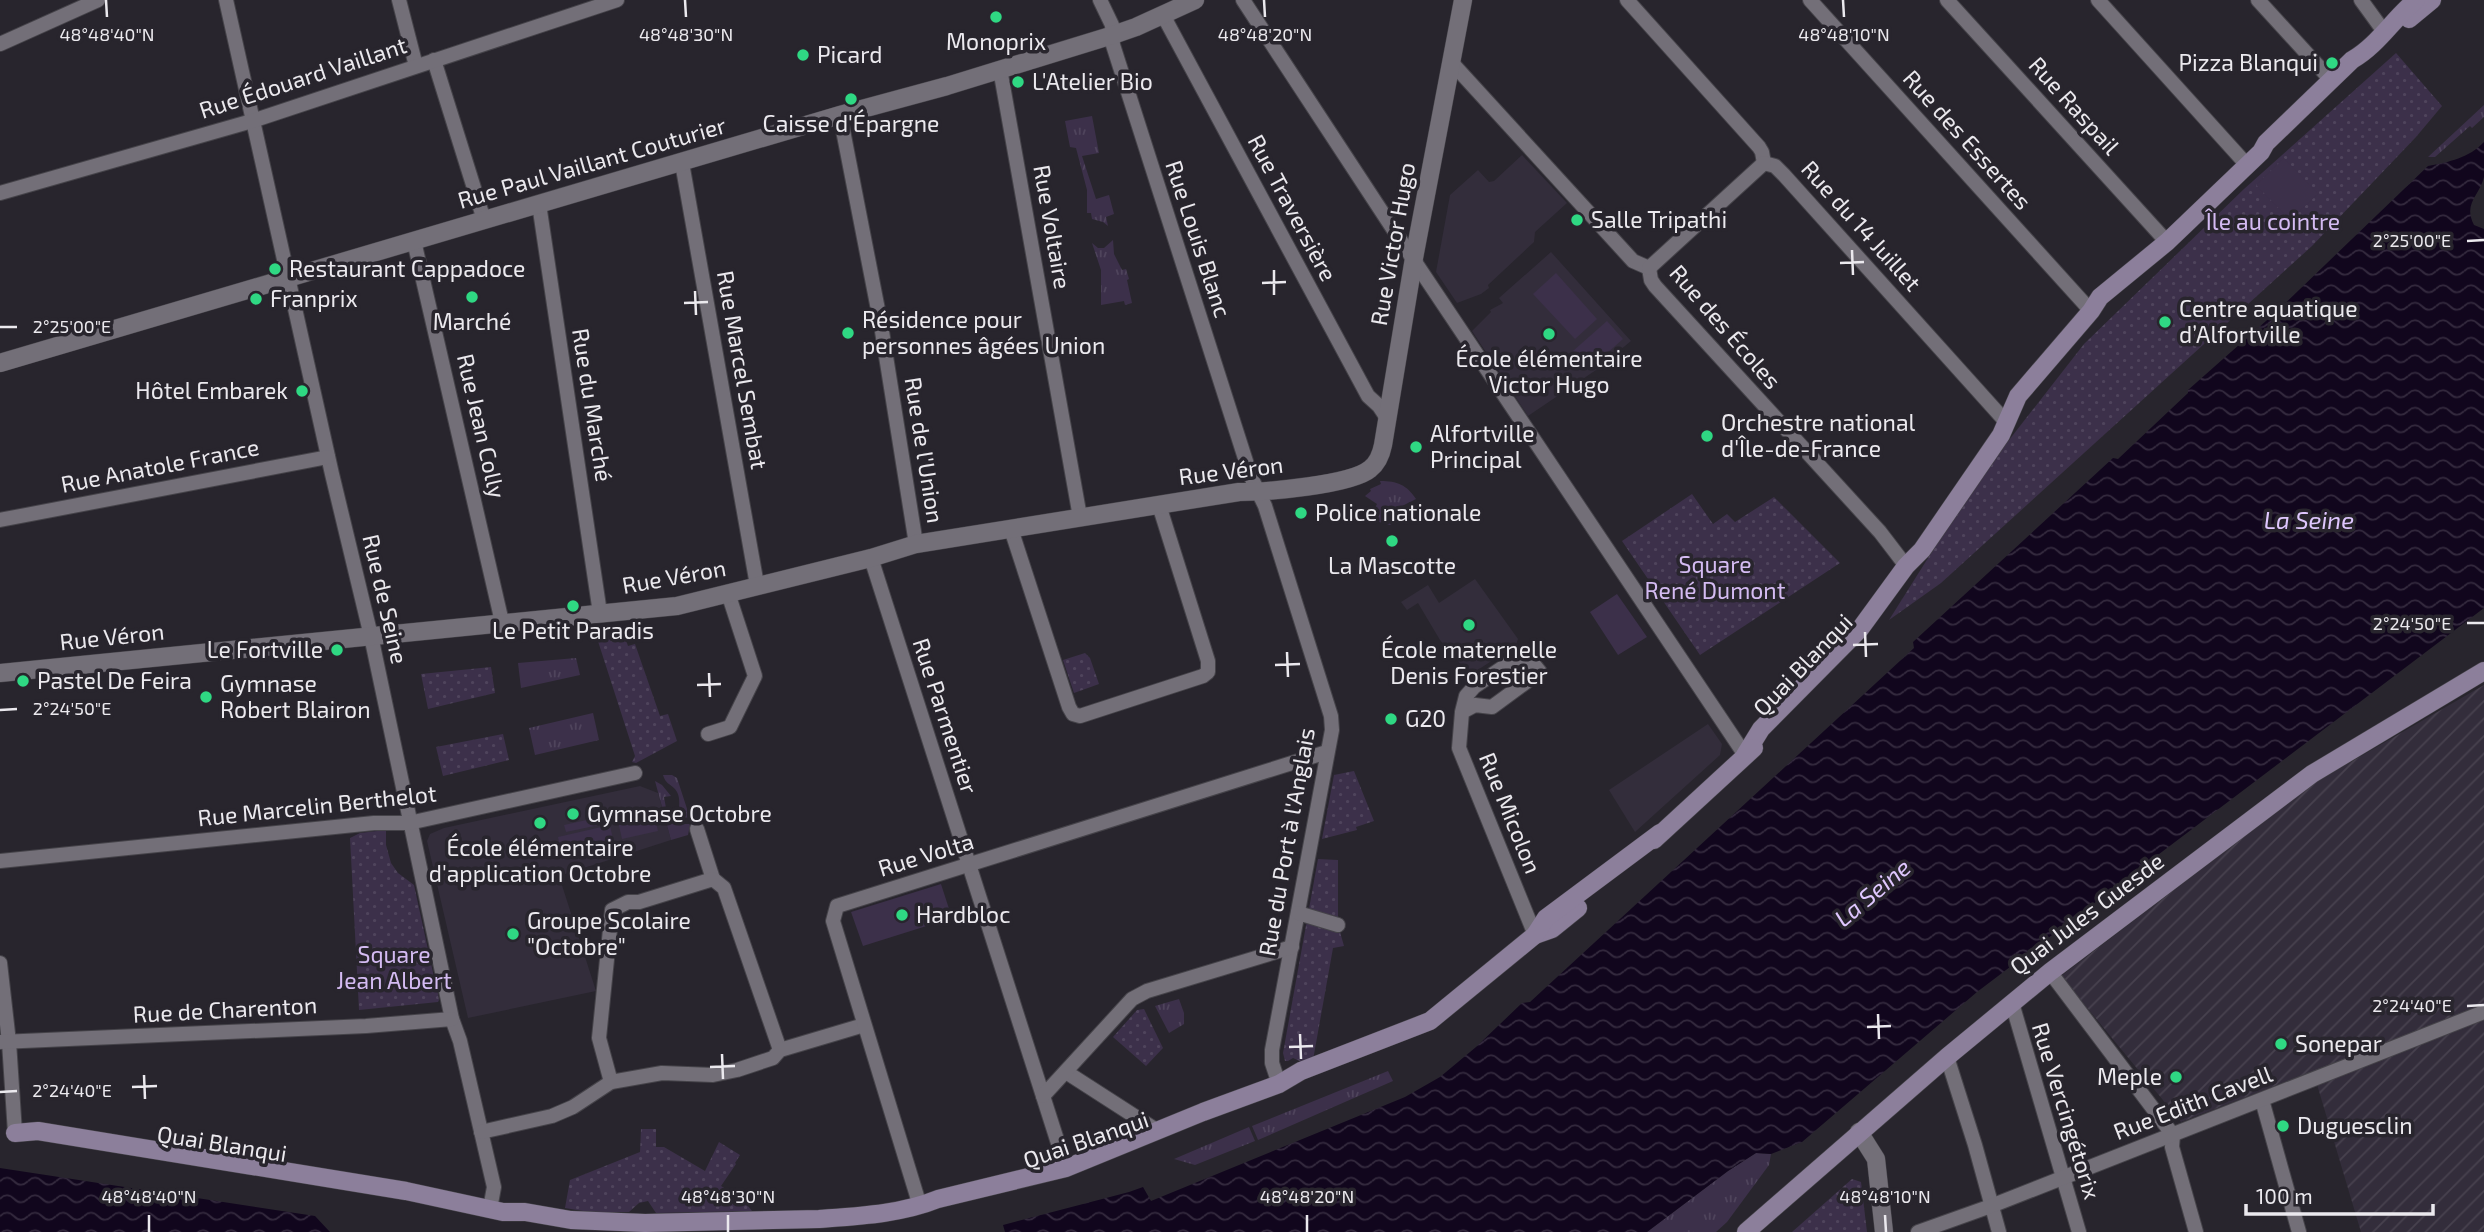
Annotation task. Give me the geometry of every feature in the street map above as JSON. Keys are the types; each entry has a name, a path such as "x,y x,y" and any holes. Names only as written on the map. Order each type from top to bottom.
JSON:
{"main road":[{"name":"Quai Blanqui","path":"8,1132 37,1141 380,1195 412,1199 422,1196 497,1210 521,1220 598,1232 827,1228 843,1225 854,1217 920,1206 938,1199 1066,1168 1430,1021 1535,935 1552,929 1646,850 1660,833 1745,755 1761,729 1860,629 1906,566 1922,550 2007,423 2018,396 2091,311 2107,304 2160,247 2261,152 2266,142 2352,60 2364,53 2385,33 2397,16 2416,0"},
{"name":"Quai Blanqui","path":"2385,33 2404,24 2432,0"},
{"name":"Quai Blanqui","path":"2261,152 2271,148 2353,72 2364,53"},
{"name":"Quai Jules Guesde","path":"1746,1232 1859,1132 2050,972 2312,774 2484,671"},
{"name":"Quai Blanqui","path":"920,1206 940,1209 1068,1176 1197,1127 1259,1092"}],"street":[{"name":"Rue de Seine","path":"226,0 328,457 371,636 452,1019 460,1041 497,1210"},
{"path":"399,0 416,66"},
{"name":"Rue Édouard Vaillant","path":"0,193 252,121 617,0"},
{"name":"Rue Louis Blanc","path":"1100,0 1112,25 1112,45 1258,492"},
{"name":"Rue Paul Vaillant Couturier","path":"0,363 1113,35 1195,0"},
{"path":"1243,0 1745,755"},
{"name":"Rue Victor Hugo","path":"1348,479 1360,476 1376,464 1381,456 1414,258 1463,0"},
{"name":"Rue du 14 Juillet","path":"1627,0 1759,147 1764,163 1775,166 1784,174 2007,423"},
{"name":"Rue des Essertes","path":"1810,0 2091,311"},
{"name":"Rue Raspail","path":"1947,0 2160,247"},
{"path":"2098,0 2247,165"},
{"path":"2258,0 2331,80"},
{"path":"2361,0 2385,33"},
{"path":"0,44 93,1"},
{"name":"Rue Traversière","path":"1163,15 1368,396 1387,418"},
{"path":"434,60 484,220"},
{"name":"Rue des Écoles","path":"1452,63 1633,261 1648,268 1651,280 1656,286 1880,532 1906,566"},
{"name":"Rue Voltaire","path":"1000,69 1080,517"},
{"name":"Rue de l'Union","path":"840,115 881,325 916,544"},
{"name":"Rue Marcel Sembat","path":"682,163 757,586"},
{"path":"1648,268 1764,163"},
{"name":"Rue du Marché","path":"539,204 600,613"},
{"name":"Rue Jean Colly","path":"414,241 502,622"},
{"name":"Rue Anatole France","path":"0,520 328,457"},
{"name":"Rue Véron","path":"0,673 677,606 871,558 916,544 1239,492 1258,492 1348,479"},
{"name":"Rue du Port à l'Anglais","path":"1258,492 1265,506 1331,716 1332,730 1272,1050 1272,1063 1279,1084"},
{"path":"1011,529 1069,707 1073,714 1080,716 1203,676 1208,672 1208,661 1159,506"},
{"name":"Rue Parmentier","path":"871,558 1066,1168"},
{"path":"708,734 730,727 755,676 728,593"},
{"path":"1518,657 1532,662 1540,672 1492,706 1475,705 1462,712 1466,696 1474,687 1518,657"},
{"name":"Rue Micolon","path":"1462,712 1459,748 1535,935"},
{"name":"Rue Volta","path":"920,1206 833,921 837,906 1327,752"},
{"name":"Rue Marcelin Berthelot","path":"0,861 374,823 409,822 635,773"},
{"path":"697,829 713,879 724,888 780,1050"},
{"path":"611,1082 599,1038 611,910 628,902 639,902 713,879"},
{"path":"1298,913 1339,925"},
{"path":"1043,1096 1132,999 1147,991 1292,947"},
{"path":"0,962 8,1132"},
{"path":"2050,972 2173,1135 2172,1147 2196,1232"},
{"name":"Rue Vercingétorix","path":"2012,1003 2079,1232"},
{"name":"Rue Edith Cavell","path":"1918,1232 2484,1013"},
{"name":"Rue de Charenton","path":"4,1042 366,1026 452,1019"},
{"path":"481,1132 552,1116 573,1107 611,1082 662,1073 713,1075 737,1070 773,1058 780,1050 864,1025"},
{"path":"1947,1057 1999,1232"},
{"path":"1066,1072 1156,1130"},
{"path":"2262,1100 2299,1232"},
{"path":"1859,1132 1875,1158 1884,1232"}],"shaded area":[{"path":"1522,155 1567,203 1535,232 1534,242 1488,285 1489,288 1457,303 1436,272 1450,195 1478,170 1489,182 1494,181"},
{"name":"École élémentaire Victor Hugo","path":"1551,252 1631,341 1596,370 1528,416 1472,331 1490,310 1503,303 1499,298"},
{"name":"École maternelle Denis Forestier","path":"1475,579 1518,639 1516,645 1470,675 1440,640 1418,603 1407,610 1401,602 1428,585 1439,603"},
{"path":"2484,685 2484,1232 2361,1232 2313,1071 2181,1122 2061,976 2316,782"},
{"path":"1708,724 1722,744 1720,755 1635,832 1609,790"},
{"name":"Groupe Scolaire \"Octobre\"","path":"640,786 658,793 671,840 559,876 596,991 468,1018 427,841 430,834 444,828"}],"green space":[{"name":"Île au cointre","path":"2396,53 2442,106 2416,137 2312,246 1941,583 1889,620 1974,485 2084,344 2244,189"},
{"path":"2484,105 2484,117 2435,157 2428,157"},
{"path":"1092,116 1099,153 1082,156 1096,199 1109,195 1114,214 1106,217 1108,226 1092,219 1091,213 1087,213 1087,190 1076,148 1070,147 1065,121"},
{"path":"2284,158 2318,194 2290,220 2256,185"},
{"path":"1113,240 1114,254 1122,270 1126,269 1132,303 1125,305 1124,301 1101,305 1101,270 1092,243 1098,248 1104,248"},
{"path":"1556,273 1597,319 1575,339 1533,294"},
{"path":"1607,321 1623,339 1589,369 1573,351"},
{"path":"1380,481 1401,485 1416,499 1400,507 1398,520 1390,525 1376,521 1374,510 1377,504 1365,496 1370,489 1381,484"},
{"name":"Square René Dumont","path":"1692,494 1713,524 1727,514 1735,522 1774,497 1840,563 1700,655 1622,541"},
{"path":"1617,594 1647,637 1618,655 1590,612"},
{"path":"613,627 618,639 625,637 628,646 635,644 660,716 668,714 677,741 636,763 632,762 635,756 595,632"},
{"path":"1085,653 1090,658 1099,684 1074,693 1063,660"},
{"path":"576,658 580,675 521,688 518,663"},
{"path":"491,667 495,693 428,709 421,674"},
{"path":"593,713 599,740 535,755 529,728"},
{"path":"503,734 509,760 443,776 436,747"},
{"path":"1354,771 1374,821 1356,827 1357,830 1322,839 1334,775"},
{"path":"663,775 677,778 690,818 682,817 679,813 678,795"},
{"path":"655,781 671,796 664,797 668,819 676,818 682,824 689,824 688,835 671,840"},
{"path":"653,809 658,831 622,839 618,821 566,832 564,825 632,810 633,813"},
{"path":"610,825 615,849 563,860 558,837"},
{"name":"Square Jean Albert","path":"386,830 386,845 391,863 398,873 414,885 435,982 430,982 430,987 437,988 439,1000 359,1010 350,838 360,833"},
{"path":"1318,859 1338,860 1338,925 1344,946 1333,948 1313,1060 1304,1063 1293,1058 1285,1061 1283,1053"},
{"name":"Hardbloc","path":"941,884 952,918 863,946 851,912"},
{"path":"383,960 407,968 399,995 375,987"},
{"path":"1179,999 1184,1013 1184,1024 1169,1033 1155,1006"},
{"path":"1144,1009 1163,1048 1146,1066 1113,1037 1137,1010"},
{"path":"1388,1071 1393,1081 1258,1140 1252,1126"},
{"path":"1249,1127 1255,1141 1195,1165 1174,1159"},
{"path":"641,1129 656,1129 656,1147 664,1147 705,1171 719,1142 740,1155 721,1186 744,1201 752,1211 656,1213 648,1201 639,1203 629,1212 589,1212 565,1208 570,1180 640,1152"},
{"path":"1756,1153 1771,1154 1769,1165 1727,1222 1716,1232 1647,1232 1728,1171"},
{"path":"1852,1179 1861,1182 1867,1232 1792,1232"}],"water":[{"name":"La Seine","path":"2484,142 2484,177 2470,211 2474,225 2484,229 2484,608 1977,992 1802,1142 1771,1154 1756,1153 1647,1232 1005,1232 1003,1225 1143,1187 1151,1201 1405,1097 1440,1077 1522,1003 1530,1002 1914,648 1913,642 2113,458 2118,459 2428,166 2465,156"},
{"path":"0,1168 315,1216 330,1232 0,1232"}],"place":[{"name":"Monoprix","path":"996,17"},
{"name":"Picard","path":"803,55"},
{"name":"Pizza Blanqui","path":"2332,63"},
{"name":"L'Atelier Bio","path":"1018,82"},
{"name":"Caisse d'Épargne","path":"851,99"},
{"name":"Salle Tripathi","path":"1577,220"},
{"name":"Restaurant Cappadoce","path":"275,269"},
{"name":"Marché","path":"472,297"},
{"name":"Franprix","path":"256,299"},
{"name":"Centre aquatique d’Alfortville","path":"2165,322"},
{"name":"Résidence pour personnes âgées Union","path":"848,333"},
{"name":"École élémentaire Victor Hugo","path":"1549,334"},
{"name":"Hôtel Embarek","path":"302,391"},
{"name":"Orchestre national d'Île-de-France","path":"1707,436"},
{"name":"Alfortville Principal","path":"1416,447"},
{"name":"Police nationale","path":"1301,513"},
{"name":"La Mascotte","path":"1392,541"},
{"name":"Le Petit Paradis","path":"573,606"},
{"name":"École maternelle Denis Forestier","path":"1469,625"},
{"name":"Le Fortville","path":"337,650"},
{"name":"Pastel De Feira","path":"23,681"},
{"name":"Gymnase Robert Blairon","path":"206,697"},
{"name":"G20","path":"1391,719"},
{"name":"Gymnase Octobre","path":"573,814"},
{"name":"École élémentaire d'application Octobre","path":"540,823"},
{"name":"Hardbloc","path":"902,915"},
{"name":"Groupe Scolaire \"Octobre\"","path":"513,934"},
{"name":"Sonepar","path":"2281,1044"},
{"name":"Meple","path":"2176,1077"},
{"name":"Duguesclin","path":"2283,1126"}]}
